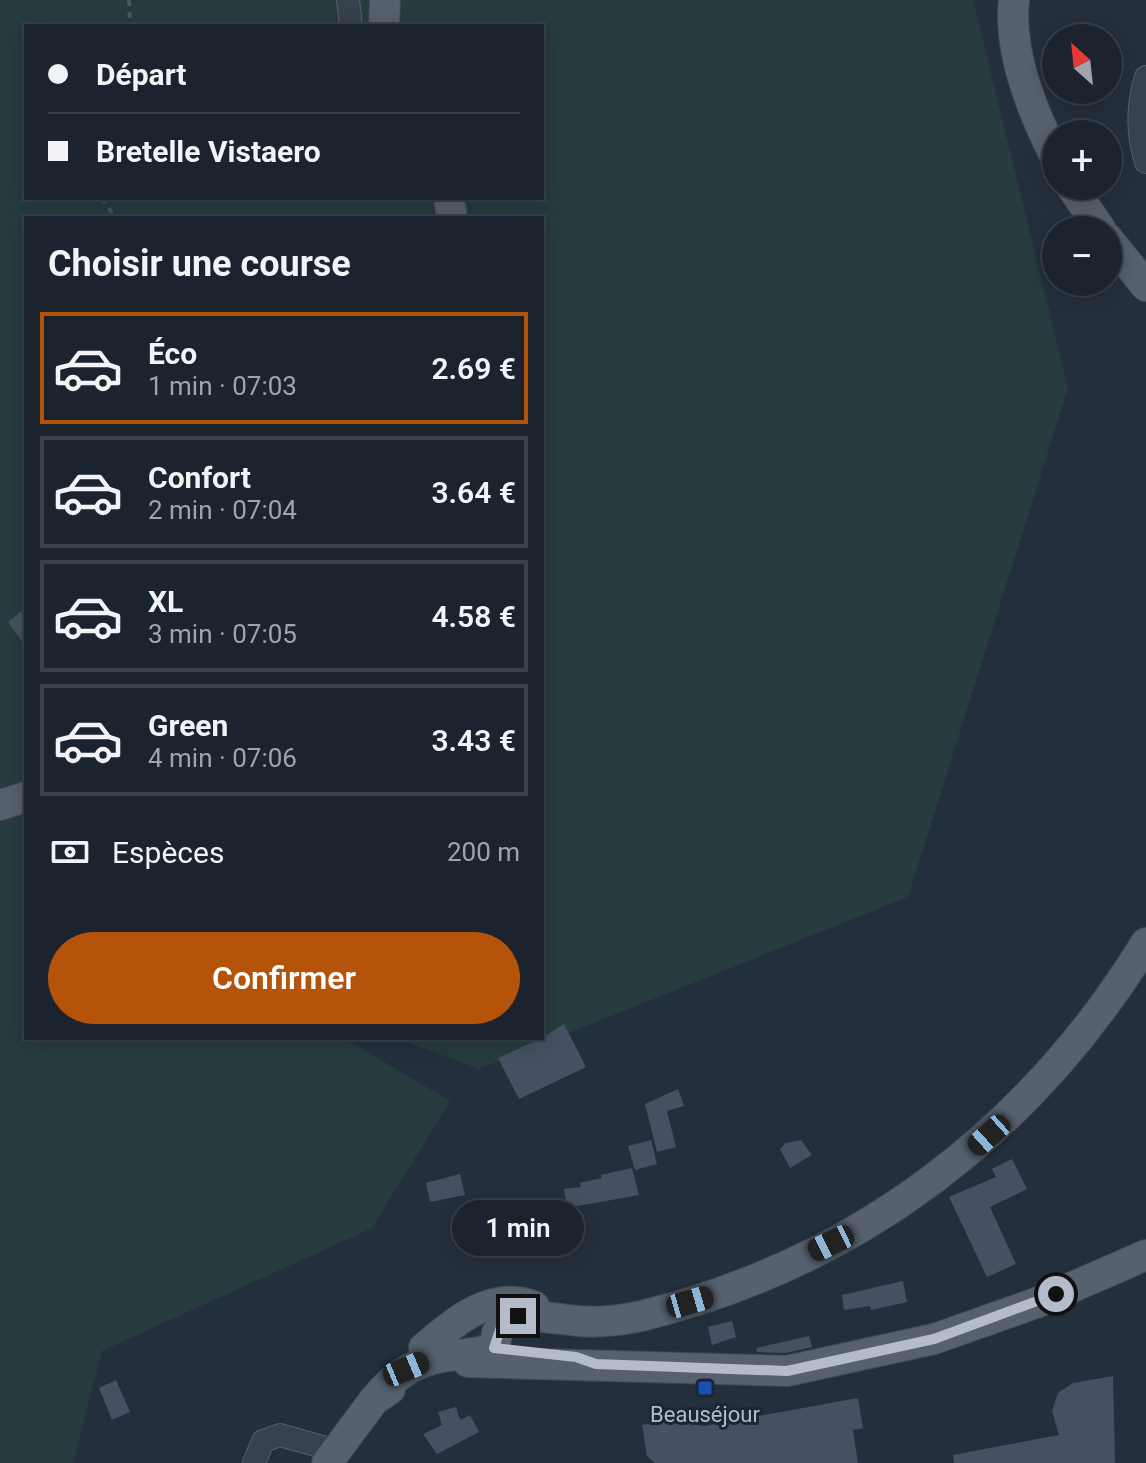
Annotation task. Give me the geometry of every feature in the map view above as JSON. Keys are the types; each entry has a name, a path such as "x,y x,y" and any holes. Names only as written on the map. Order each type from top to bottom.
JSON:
{"main road":[{"path":"384,24 385,0"},
{"path":"1014,0 1017,50 1042,123"},
{"path":"1122,256 1146,286"},
{"path":"0,805 24,798"},
{"path":"328,1456 374,1400 411,1376 480,1353 507,1319 550,1316 581,1322 642,1316 714,1295 854,1232 926,1186 1025,1102 1138,974 1146,943"},
{"path":"424,1348 576,1357 596,1364 787,1371 934,1339 1036,1303 1146,1255"},
{"path":"328,1456 337,1424 372,1384 474,1312 503,1299 533,1305 550,1316"},
{"path":"474,1312 480,1353"}],"street":[{"path":"348,0 351,24"},
{"path":"1146,77 1140,97 1139,140 1146,162"},
{"path":"254,1463 263,1441 280,1435 328,1456"}],"path":[{"path":"129,0 130,24"}],"green space":[{"path":"0,0 973,0 1042,282 1042,296 1045,296 1068,388 908,897 479,1069 401,1040 544,1040 544,216 24,216 24,1040 347,1040 450,1101 372,1228 102,1351 73,1463 0,1463"}],"building":[{"path":"24,609 24,644 8,622"},
{"path":"564,1024 586,1067 519,1099 498,1058 544,1040 544,1037"},
{"path":"678,1089 684,1106 667,1111 676,1147 657,1152 645,1104"},
{"path":"651,1140 657,1164 635,1170 628,1146"},
{"path":"801,1140 812,1155 790,1168 780,1149 786,1143"},
{"path":"1012,1159 1027,1189 990,1207 1016,1264 987,1277 949,1197 996,1177 992,1169"},
{"path":"632,1168 639,1195 567,1208 564,1189 581,1187 580,1183 602,1178 601,1175"},
{"path":"460,1174 465,1195 430,1202 426,1183"},
{"path":"903,1281 907,1302 871,1310 870,1306 844,1310 842,1295"},
{"path":"732,1321 736,1337 712,1345 708,1327"},
{"path":"809,1336 812,1347 785,1353 757,1352 756,1348"},
{"path":"1113,1376 1115,1463 954,1463 953,1455 1059,1435 1052,1411 1058,1393 1073,1383"},
{"path":"116,1380 130,1412 112,1420 99,1388"},
{"path":"858,1398 863,1428 853,1430 858,1463 655,1463 647,1456 642,1425 671,1420 704,1426"},
{"path":"456,1407 460,1420 470,1415 479,1432 437,1454 423,1434 442,1425 438,1412"}],"place":[{"name":"Beauséjour","path":"705,1388"}],"route":[{"path":"518,1316 502,1324 494,1348 576,1357 596,1364 787,1371 934,1339 1056,1294"}]}
